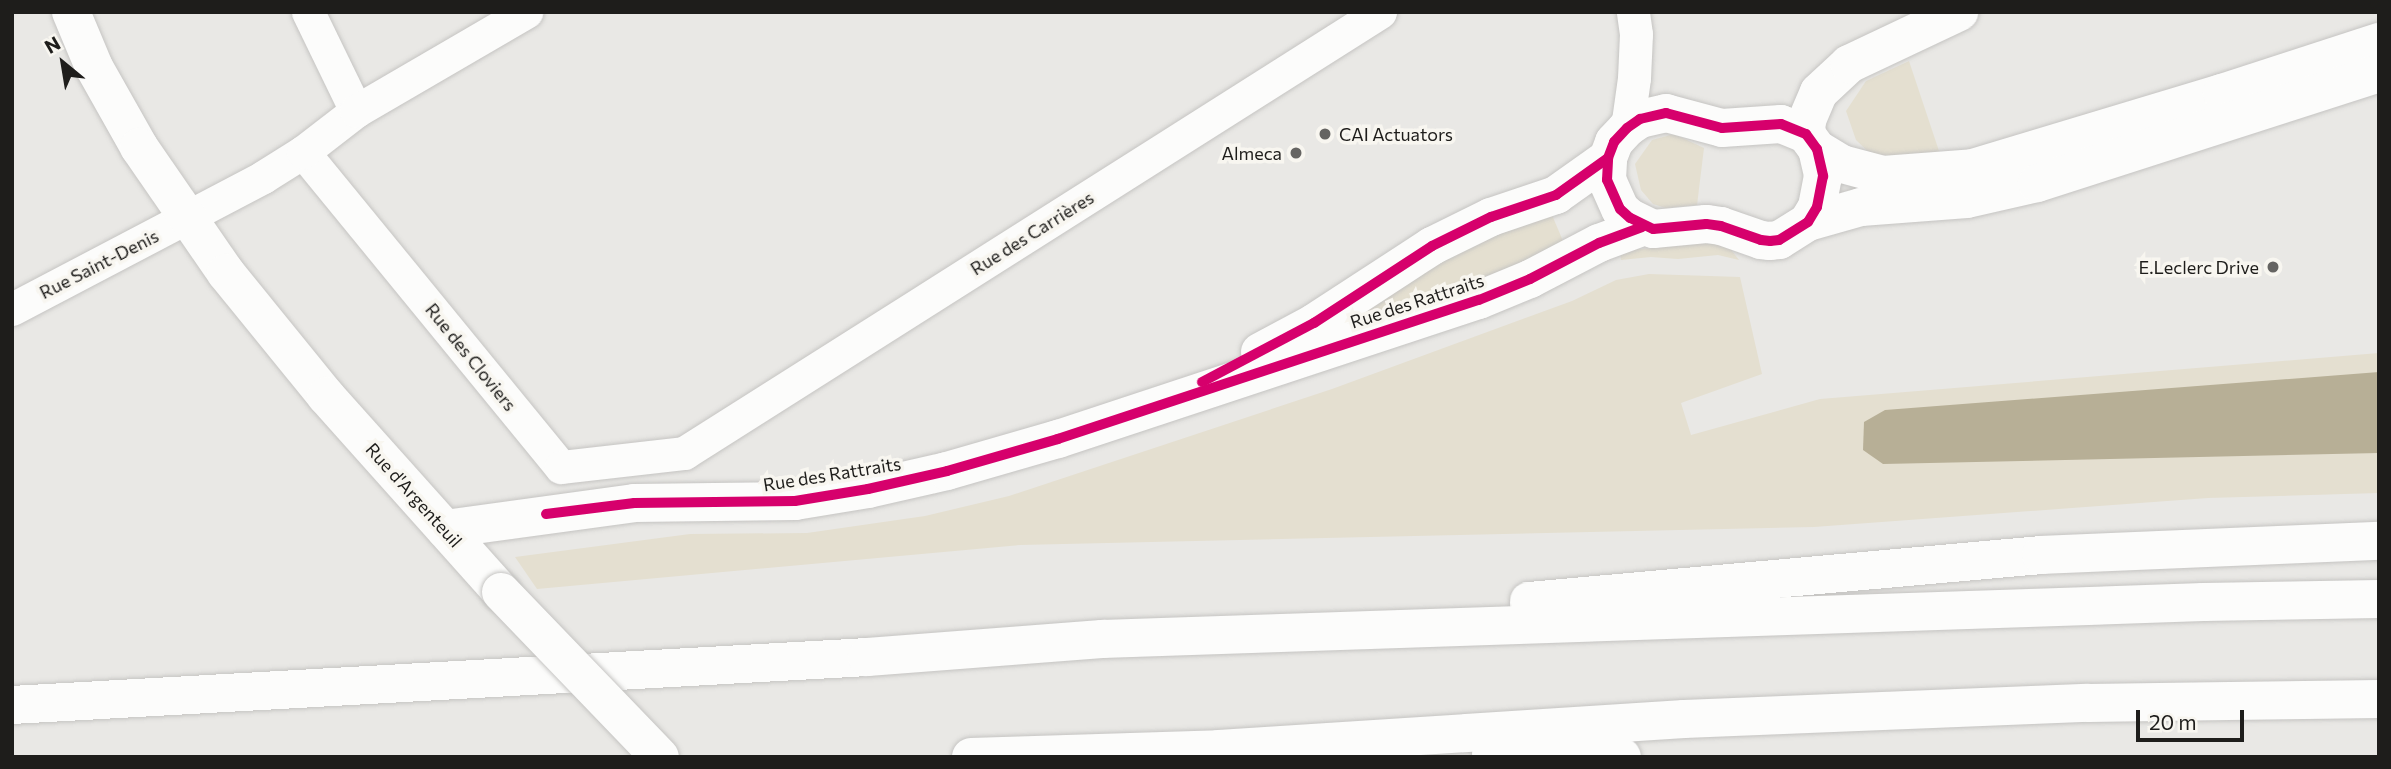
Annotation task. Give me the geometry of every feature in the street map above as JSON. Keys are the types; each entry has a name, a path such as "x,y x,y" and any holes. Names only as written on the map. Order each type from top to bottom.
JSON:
{"main road":[{"name":"Rue d'Argenteuil","path":"71,12 94,67 150,164 235,284 326,396 501,592 660,757"},
{"path":"1808,222 1817,206 1822,187 1822,163 1812,141 1807,120 1819,92 1842,70 1868,53 1959,12"},
{"name":"Rue des Rattraits","path":"1116,421 1289,338 1410,260 1464,229 1556,195 1650,116 1665,113 1722,128 1781,124 1812,141 1842,164 1883,175 1973,168 2222,93 2379,42"},
{"path":"1617,143 1607,180 1615,199 1630,219 1643,227 1665,229 1706,224 1770,241 1790,234 1808,222 1861,206 1967,199 2037,183 2379,73"},
{"name":"Rue des Rattraits","path":"445,528 634,503 763,503 827,496 947,471 1116,421 1479,300 1530,279 1599,243 1643,227"},
{"path":"12,705 854,658 1102,639 2041,555 2379,541"},
{"path":"1102,639 2189,602 2379,599"},
{"path":"971,757 1219,750 1684,719 2088,703 2379,699"},
{"path":"1219,750 1622,757"}],"street":[{"path":"308,12 356,111"},
{"name":"Rue Saint-Denis","path":"12,309 187,218 303,152 356,111 526,12"},
{"name":"Rue des Carrières","path":"684,453 1380,12"},
{"path":"1617,143 1634,78 1636,34 1633,12"},
{"name":"Rue des Cloviers","path":"303,152 561,467 684,453"}],"shaded area":[{"path":"1909,61 1940,154 1876,159 1856,140 1846,111 1866,81"},
{"path":"1674,134 1704,148 1697,205 1666,208 1653,204 1641,190 1635,164 1652,140"},
{"path":"1549,208 1566,248 1299,349 1420,264"},
{"path":"1706,243 1729,247 1739,260 1718,255 1621,260 1620,251"},
{"path":"1649,274 1740,277 1762,374 1681,403 1691,435 1820,399 2379,353 2379,493 2208,498 1814,527 1020,545 537,589 515,557 690,534 807,533 925,516 1009,496 1332,389 1572,301 1616,280"},
{"path":"2379,372 2379,453 1883,464 1863,450 1864,422 1885,410"}],"cycle path":[{"path":"1666,113 1722,128 1781,124 1806,134 1817,149 1823,176 1817,207 1808,222 1779,240 1770,241 1706,224 1653,229 1630,218 1620,209 1607,180 1608,158 1614,142 1627,128 1640,119 1666,113"},
{"path":"1202,382 1314,323 1432,246 1491,217 1556,195 1608,158"},
{"path":"546,514 634,503 795,501 868,489 947,471 1058,439 1479,300 1530,279 1599,243 1642,227"}],"place":[{"name":"CAI Actuators","path":"1325,134"},
{"name":"Almeca","path":"1296,153"},
{"name":"E.Leclerc Drive","path":"2273,267"}]}
